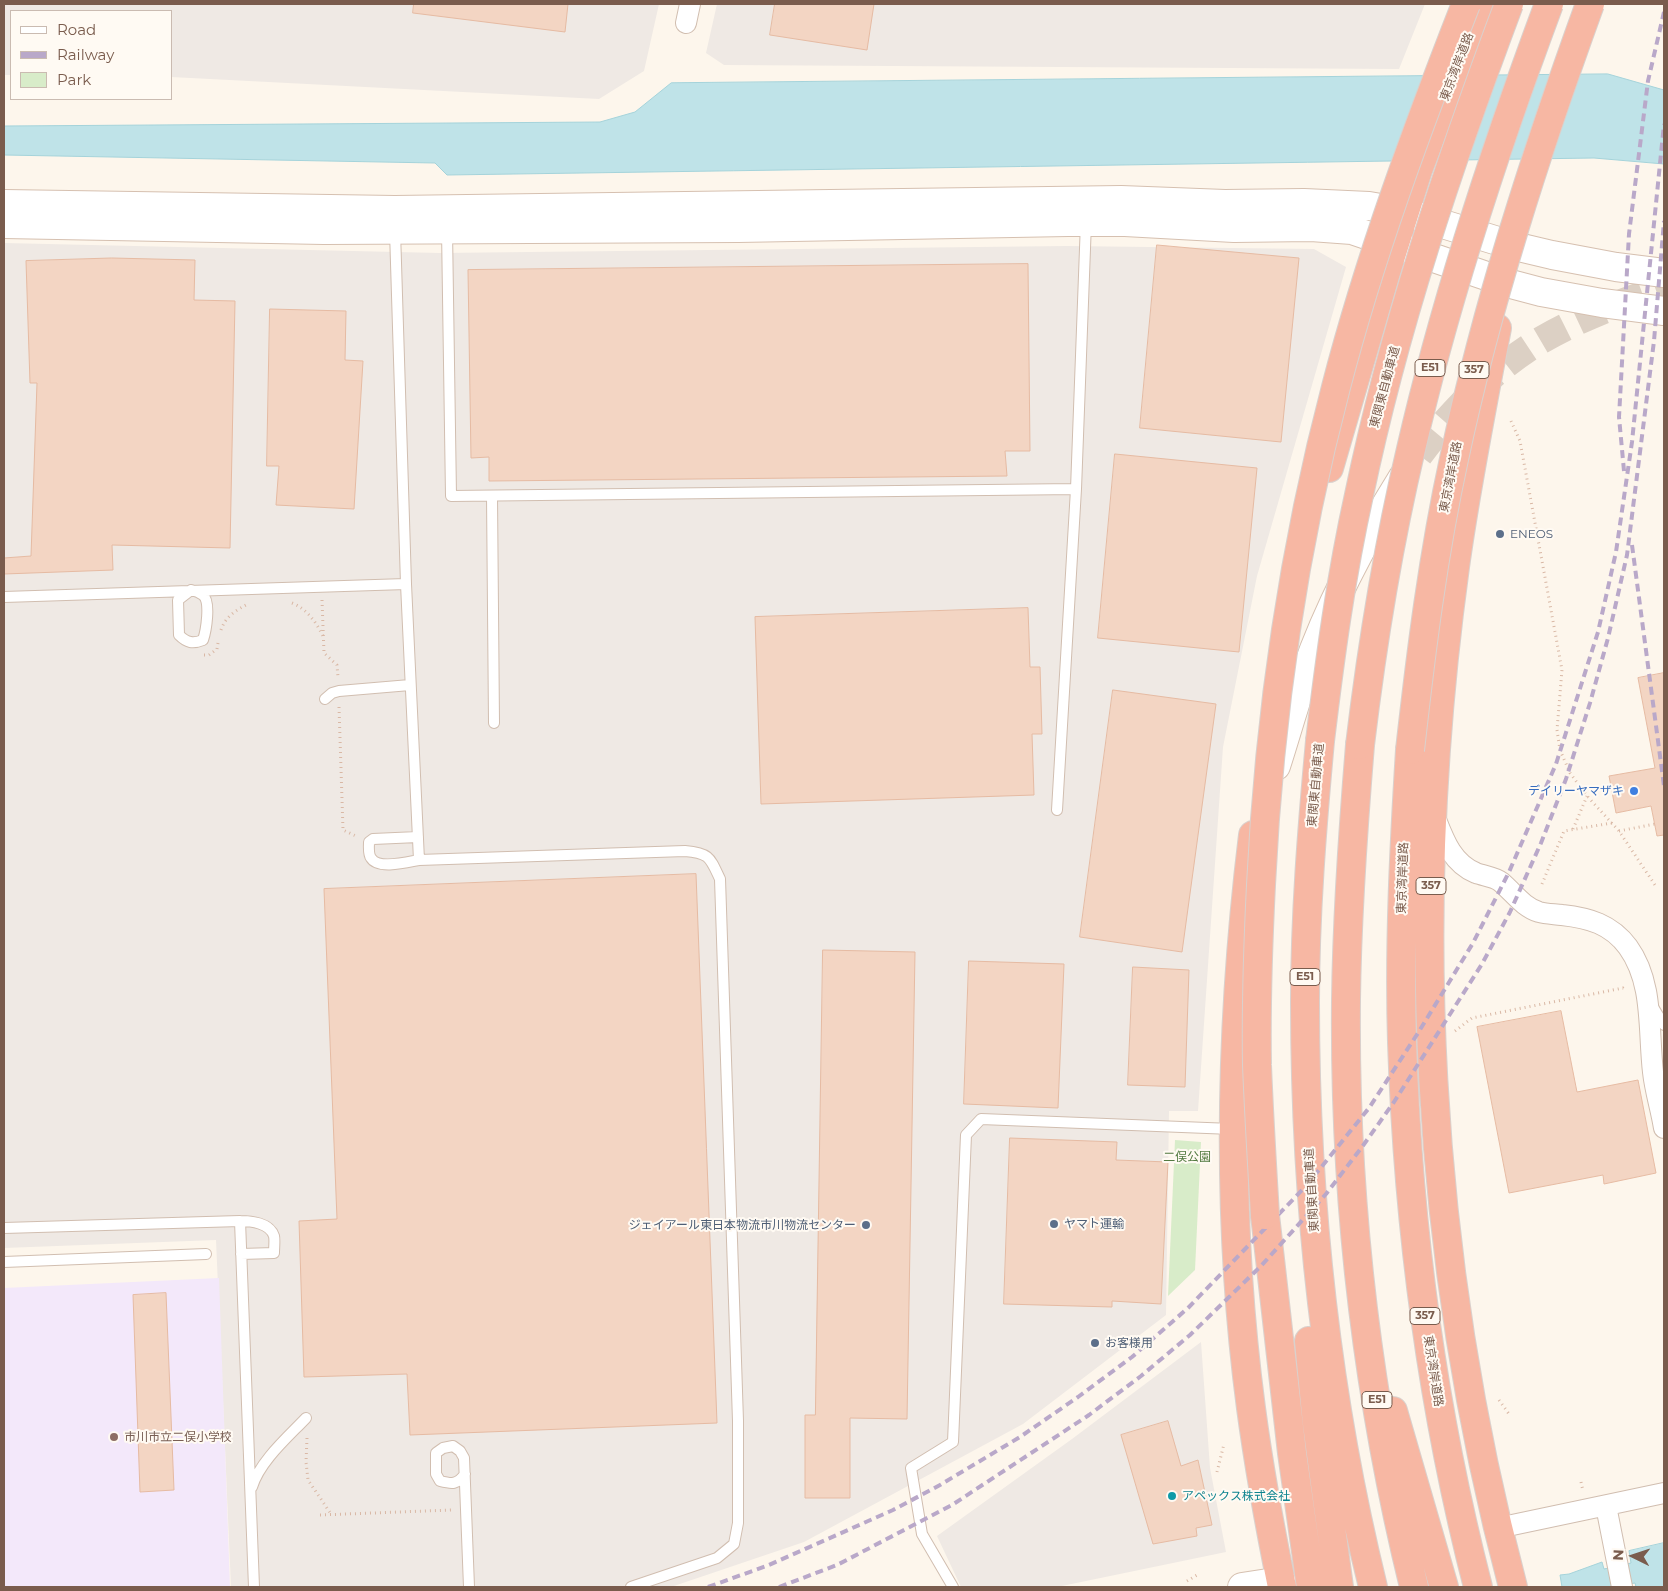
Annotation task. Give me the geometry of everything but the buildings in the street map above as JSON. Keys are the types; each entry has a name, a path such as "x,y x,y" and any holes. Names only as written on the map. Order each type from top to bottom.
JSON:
{"highway":[{"name":"東京湾岸道路","path":"1311,1587 1292,1453 1265,1214 1257,1063 1259,920 1271,738 1289,610 1314,479 1334,396 1353,326 1401,176 1466,4"},
{"name":"東京湾岸道路","path":"1281,1584 1250,1406 1236,1237 1234,1130 1238,1007 1248,874 1264,756 1298,589 1316,513 1404,212 1481,4"},
{"name":"東関東自動車道","path":"1373,1587 1353,1496 1332,1382 1319,1281 1313,1214 1308,1127 1305,1001 1312,829 1320,741 1338,605 1358,496 1395,348 1442,192 1509,4"},
{"name":"E51","path":"1414,1587 1392,1488 1382,1431 1366,1323 1354,1210 1346,1056 1348,924 1360,745 1378,610 1399,500 1433,358 1484,189 1524,70 1549,4"},
{"name":"東京湾岸道路","path":"1513,1587 1498,1528 1474,1414 1456,1308 1437,1150 1430,986 1433,813 1442,679 1455,567 1479,422 1514,246 1538,142 1566,50 1584,7"},
{"name":"東京湾岸道路","path":"1478,1587 1467,1546 1443,1430 1424,1313 1411,1197 1402,1041 1401,922 1410,750 1426,616 1444,510 1471,385 1502,264 1584,7"},
{"path":"1313,1214 1308,1280 1310,1348 1317,1424 1339,1587"},
{"path":"1366,1323 1444,1587"}],"street":[{"path":"1087,211 1121,200 1369,206 1404,212 1514,246 1590,263 1664,273"},
{"path":"4,204 395,220 1087,211 1234,228 1311,227 1352,230 1507,282 1563,297 1664,311"},
{"path":"4,224 261,229 395,220"},
{"path":"1248,874 1262,810 1306,671 1325,624 1352,566 1384,507 1419,455"},
{"path":"1433,813 1449,850 1466,869 1499,880 1528,907 1541,912 1598,922 1615,932 1628,948 1638,965 1648,999 1653,1072 1664,1128"},
{"path":"1498,1528 1664,1493"},
{"path":"1606,1506 1622,1587"},
{"path":"1242,1587 1281,1584"}],"lane":[{"path":"1057,810 1076,489 1087,211"},
{"path":"395,220 406,584 419,860"},
{"path":"447,220 451,496 1076,489"},
{"path":"492,496 494,723"},
{"path":"4,597 406,584"},
{"path":"191,590 203,595 206,600 207,630 203,640 195,643 186,642 179,635 178,622 178,600 191,590"},
{"path":"324,699 332,693 339,691 410,685"},
{"path":"418,837 372,839 369,842 371,859 378,864 404,864 419,860 685,851 699,852 711,859 720,879 738,1411 738,1523 734,1544 717,1558 631,1587"},
{"path":"1648,999 1664,1025"},
{"path":"953,1587 922,1534 911,1468 954,1442 966,1135 981,1119 1234,1130"},
{"path":"240,1221 254,1587"},
{"path":"4,1228 240,1221 261,1225 269,1229 274,1235 274,1253 241,1254"},
{"path":"4,1262 206,1254"},
{"path":"250,1495 256,1476 266,1462 306,1418"},
{"path":"465,1474 469,1587"}],"path":[{"path":"1510,421 1520,441 1562,670 1557,730 1560,750 1570,773 1587,796 1619,831 1655,885"},
{"path":"322,595 324,653 337,665 338,678"},
{"path":"289,601 309,614 323,636"},
{"path":"201,656 209,655 217,649 224,622 231,615 252,602"},
{"path":"339,707 343,830 358,836 358,846"},
{"path":"1572,830 1587,796"},
{"path":"1542,884 1564,831 1612,823"},
{"path":"1619,831 1655,824"},
{"path":"1452,1034 1472,1018 1623,988 1628,992"},
{"path":"1499,1400 1509,1414"},
{"path":"306,1434 308,1480 332,1514"},
{"path":"1217,1472 1224,1444"},
{"path":"320,1515 466,1509"},
{"path":"1187,1581 1197,1575"}],"shaded area":[{"path":"4,4 659,4 644,71 599,99 172,77 172,10 10,10 10,75 4,75"},
{"path":"717,4 1425,4 1399,69 724,65 706,53"},
{"path":"4,243 440,253 1067,246 1314,249 1346,267 1257,576 1223,747 1198,1111 1169,1111 1166,1315 1023,1424 804,1542 671,1587 231,1587 216,1240 4,1248"},
{"name":"市川市立二俣小学校","path":"219,1278 230,1587 4,1587 4,1288"},
{"path":"1201,1342 1210,1468 1226,1552 1057,1587 961,1587 937,1536 1072,1439"}],"green space":[{"name":"二俣公園","path":"1175,1140 1201,1142 1195,1270 1168,1296"}],"water":[{"path":"1608,74 1664,90 1664,164 1594,158 447,175 435,163 4,155 4,126 600,122 635,112 671,83"},
{"path":"1664,1543 1664,1587 1636,1587 1635,1583 1612,1587 1562,1587 1560,1575 1569,1574 1602,1562 1604,1569 1631,1563 1629,1551"}],"tunnel":[{"path":"1419,455 1473,393 1521,353 1584,318 1664,288"}],"railway":[{"path":"1624,471 1619,417 1629,234 1648,81 1664,12"},
{"path":"708,1587 769,1565 893,1510 940,1485 1020,1437 1078,1397 1132,1357 1188,1308 1306,1186 1369,1108 1473,943 1509,872 1556,764 1598,632 1616,552 1632,442 1664,124"},
{"path":"779,1587 837,1565 952,1505 1089,1415 1141,1376 1190,1335 1261,1266 1326,1194 1394,1102 1482,964 1510,912 1541,843 1566,779 1590,703 1608,638 1627,555 1654,341 1664,221"},
{"path":"1632,545 1664,786"}],"place":[{"name":"ENEOS","path":"1500,534"},
{"name":"デイリーヤマザキ","path":"1634,791"},
{"name":"ヤマト運輸","path":"1054,1224"},
{"name":"ジェイアール東日本物流市川物流センター","path":"866,1225"},
{"name":"お客様用","path":"1095,1343"},
{"name":"市川市立二俣小学校","path":"114,1437"},
{"name":"アペックス株式会社","path":"1172,1496"}]}
